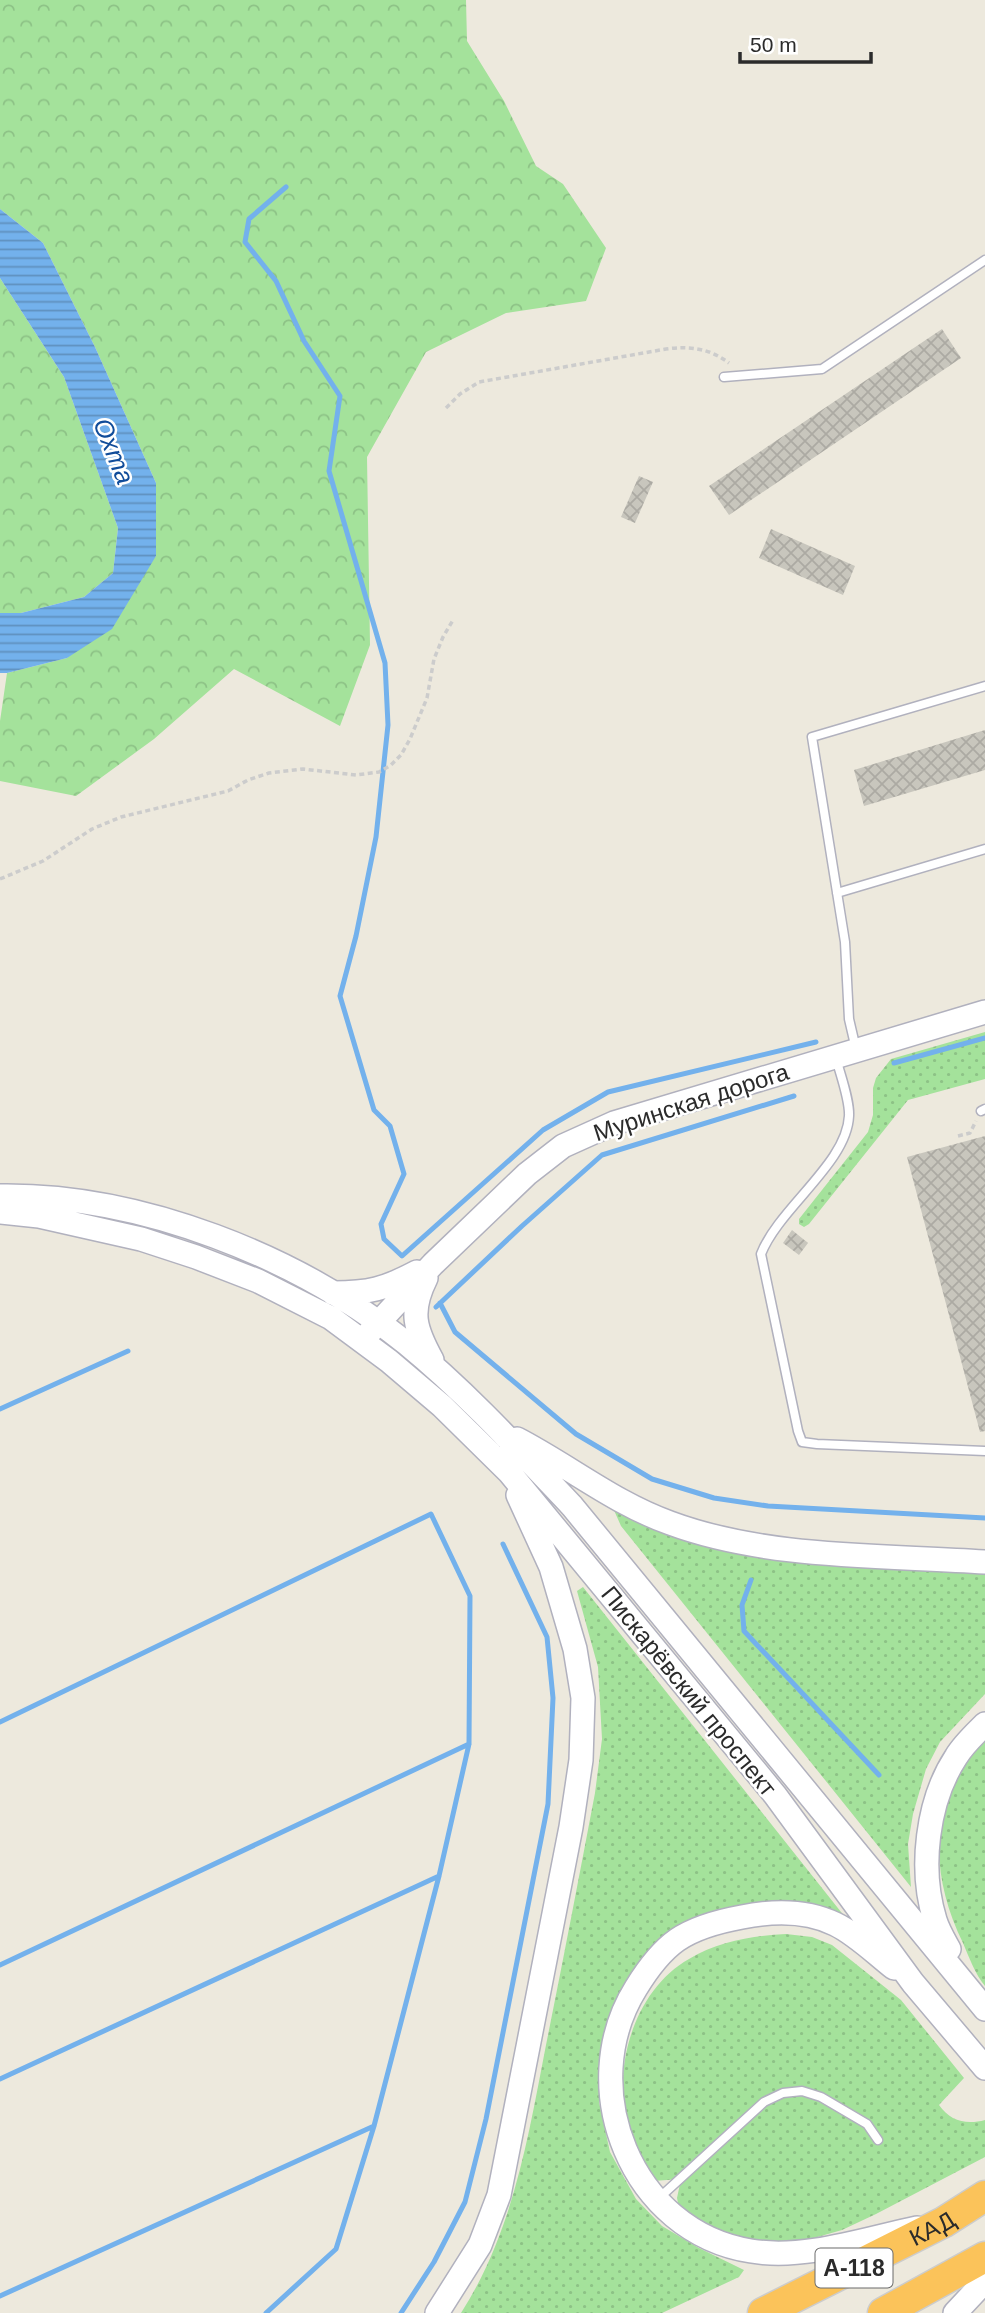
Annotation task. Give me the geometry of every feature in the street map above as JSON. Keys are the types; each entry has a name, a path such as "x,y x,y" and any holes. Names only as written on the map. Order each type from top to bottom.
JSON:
{"highway":[{"name":"КАД","path":"763,2313 944,2222 985,2196"},
{"name":"А-118","path":"883,2313 985,2258"}],"street":[{"name":"Муринская дорога","path":"363,1341 433,1264 527,1174 563,1146 614,1123 985,1012"},
{"path":"0,1196 64,1199 149,1216 237,1245 301,1274 378,1322"},
{"path":"0,1212 39,1216 106,1231 196,1257 293,1297 331,1318 363,1341"},
{"path":"333,1293 363,1293 390,1286 433,1264"},
{"path":"433,1264 419,1291 414,1311 418,1334 437,1369"},
{"name":"Пискарёвский проспект","path":"378,1322 437,1369 572,1506 985,2009"},
{"name":"Пискарёвский проспект","path":"363,1341 442,1406 509,1472 775,1794 913,1983 985,2068"},
{"path":"500,1431 548,1455 611,1497 669,1523 727,1541 799,1550 985,1562"},
{"path":"437,2313 480,2245 499,2195 581,1760 583,1698 575,1649 551,1567 509,1472"},
{"path":"968,1986 935,1921 928,1868 931,1821 943,1779 957,1755 985,1724"},
{"path":"913,1983 836,1925 815,1917 785,1912 756,1914 715,1922 678,1939 650,1966 624,2007 611,2053 610,2091 620,2138 633,2168 657,2200 676,2218 725,2246 752,2252 791,2254 944,2222"},
{"path":"955,2313 985,2281"}],"lane":[{"path":"724,377 822,369 985,260"},
{"path":"985,686 812,737 845,942 849,1019 846,1052 850,1113 846,1134 835,1153 775,1228 761,1254 802,1442 985,1451"},
{"path":"837,893 985,849"},
{"path":"657,2200 764,2102 783,2093 802,2091 821,2097 867,2124 878,2140"}],"path":[{"path":"446,408 460,394 479,382 675,348 700,349 718,355 745,376"},
{"path":"0,879 43,861 92,829 121,817 229,791 248,780 269,773 303,769 356,775 379,772 401,755 410,739 427,698 434,659 453,621"},
{"path":"958,1136 970,1133"}],"green space":[{"path":"0,0 466,0 467,41 504,101 536,166 563,184 606,248 586,301 506,313 426,352 367,457 370,645 340,726 234,669 154,739 76,796 0,781 0,721 7,673 67,658 156,556 156,483 95,347 43,243 0,209"},
{"path":"0,278 64,377 118,528 113,573 84,597 21,613 0,613"},
{"path":"985,1032 985,1079 908,1100 809,1224 804,1227 799,1224 799,1219 868,1132 873,1115 873,1088 876,1078 891,1059"},
{"path":"613,1508 712,1546 985,1570 985,1694 940,1742 926,1769 913,1814 908,1844 911,1887 621,1526"},
{"path":"583,1587 845,1917 755,1910 641,1964 615,2007 599,2061 599,2102 610,2152 636,2199 662,2226 744,2270 739,2277 662,2313 461,2313 494,2250 516,2184 595,1793 602,1739 598,1667 577,1591"},
{"path":"985,1738 985,1986 972,1965 953,1920 941,1875 939,1852 940,1829 952,1784 966,1759"},
{"path":"786,1934 812,1937 832,1945 901,2000 964,2078 939,2105 948,2115 959,2120 985,2120 985,2157 842,2230 807,2240 769,2245 710,2229 679,2208 677,2198 681,2179 653,2181 635,2148 626,2119 624,2067 638,2016 651,1994 668,1974 700,1953 724,1944 748,1938"}],"water":[{"name":"Охта","path":"0,209 43,243 95,347 156,483 156,556 112,629 67,658 7,673 0,673 0,613 21,613 84,597 113,573 118,528 64,377 0,278"}],"building":[{"path":"942,329 961,358 729,515 709,486"},
{"path":"639,476 653,482 635,523 621,517"},
{"path":"771,529 855,566 843,595 759,558"},
{"path":"985,730 985,770 864,806 854,770"},
{"path":"985,1136 985,1431 980,1432 907,1157"},
{"path":"792,1230 808,1243 799,1255 783,1243"}],"waterway":[{"path":"286,187 249,219 245,242 276,281 304,341 340,396 329,471 385,663 388,725 376,837 356,936 340,996 374,1110 390,1126 404,1174 381,1224 384,1239 402,1256 543,1130 608,1092 816,1042"},
{"path":"894,1063 985,1038"},
{"path":"436,1307 602,1155 794,1096"},
{"path":"440,1303 455,1332 576,1434 652,1479 714,1498 768,1506 985,1518"},
{"path":"0,1409 128,1351"},
{"path":"0,1722 431,1514 470,1596 469,1744 439,1876 374,2126 336,2249 266,2313"},
{"path":"401,2313 434,2262 465,2202 486,2119 548,1804 553,1698 547,1637 503,1544"},
{"path":"751,1580 742,1605 744,1631 879,1775"},
{"path":"0,1965 469,1744"},
{"path":"0,2079 439,1876"},
{"path":"0,2296 374,2126"}]}
